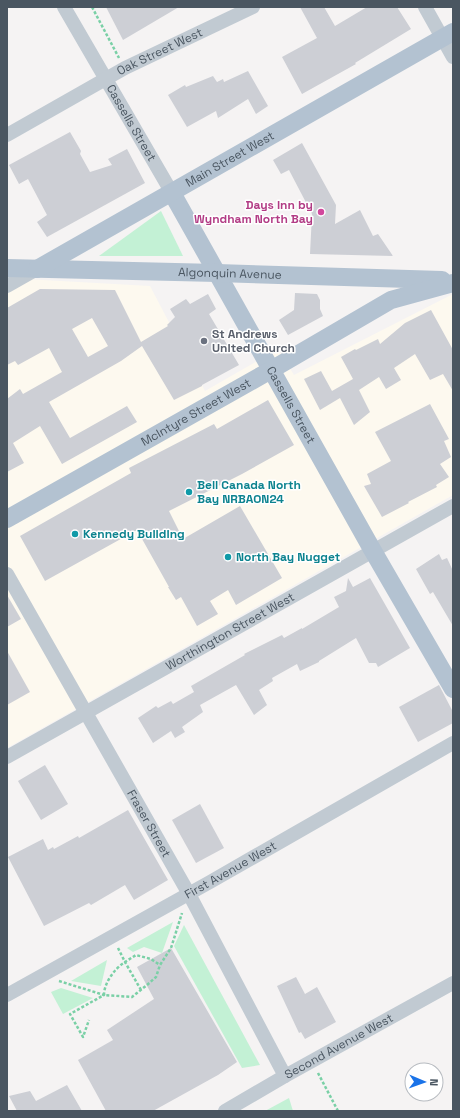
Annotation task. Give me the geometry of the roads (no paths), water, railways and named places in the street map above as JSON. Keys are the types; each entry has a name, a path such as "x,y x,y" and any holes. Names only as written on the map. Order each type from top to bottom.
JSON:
{"main road":[{"name":"Main Street West","path":"37,269 448,35"},
{"name":"Cassells Street","path":"172,193 373,551 453,689"},
{"name":"Algonquin Avenue","path":"7,268 217,273 453,282"},
{"name":"McIntyre Street West","path":"7,519 271,370 391,300 453,282"}],"street":[{"name":"Cassells Street","path":"64,7 172,193"},
{"name":"Oak Street West","path":"7,135 124,68 252,7"},
{"path":"425,7 448,35 453,57"},
{"name":"Main Street West","path":"7,286 37,269"},
{"name":"Worthington Street West","path":"7,757 86,714 453,506"},
{"name":"Fraser Street","path":"7,574 189,894 286,1076"},
{"name":"First Avenue West","path":"7,995 189,894 453,743"},
{"name":"Second Avenue West","path":"226,1111 453,983"}],"place":[{"name":"Days Inn by Wyndham North Bay","path":"321,212"},
{"name":"St Andrews United Church","path":"204,341"},
{"name":"Bell Canada North Bay NRBAON24","path":"189,492"},
{"name":"Kennedy Building","path":"75,534"},
{"name":"North Bay Nugget","path":"228,557"}]}
